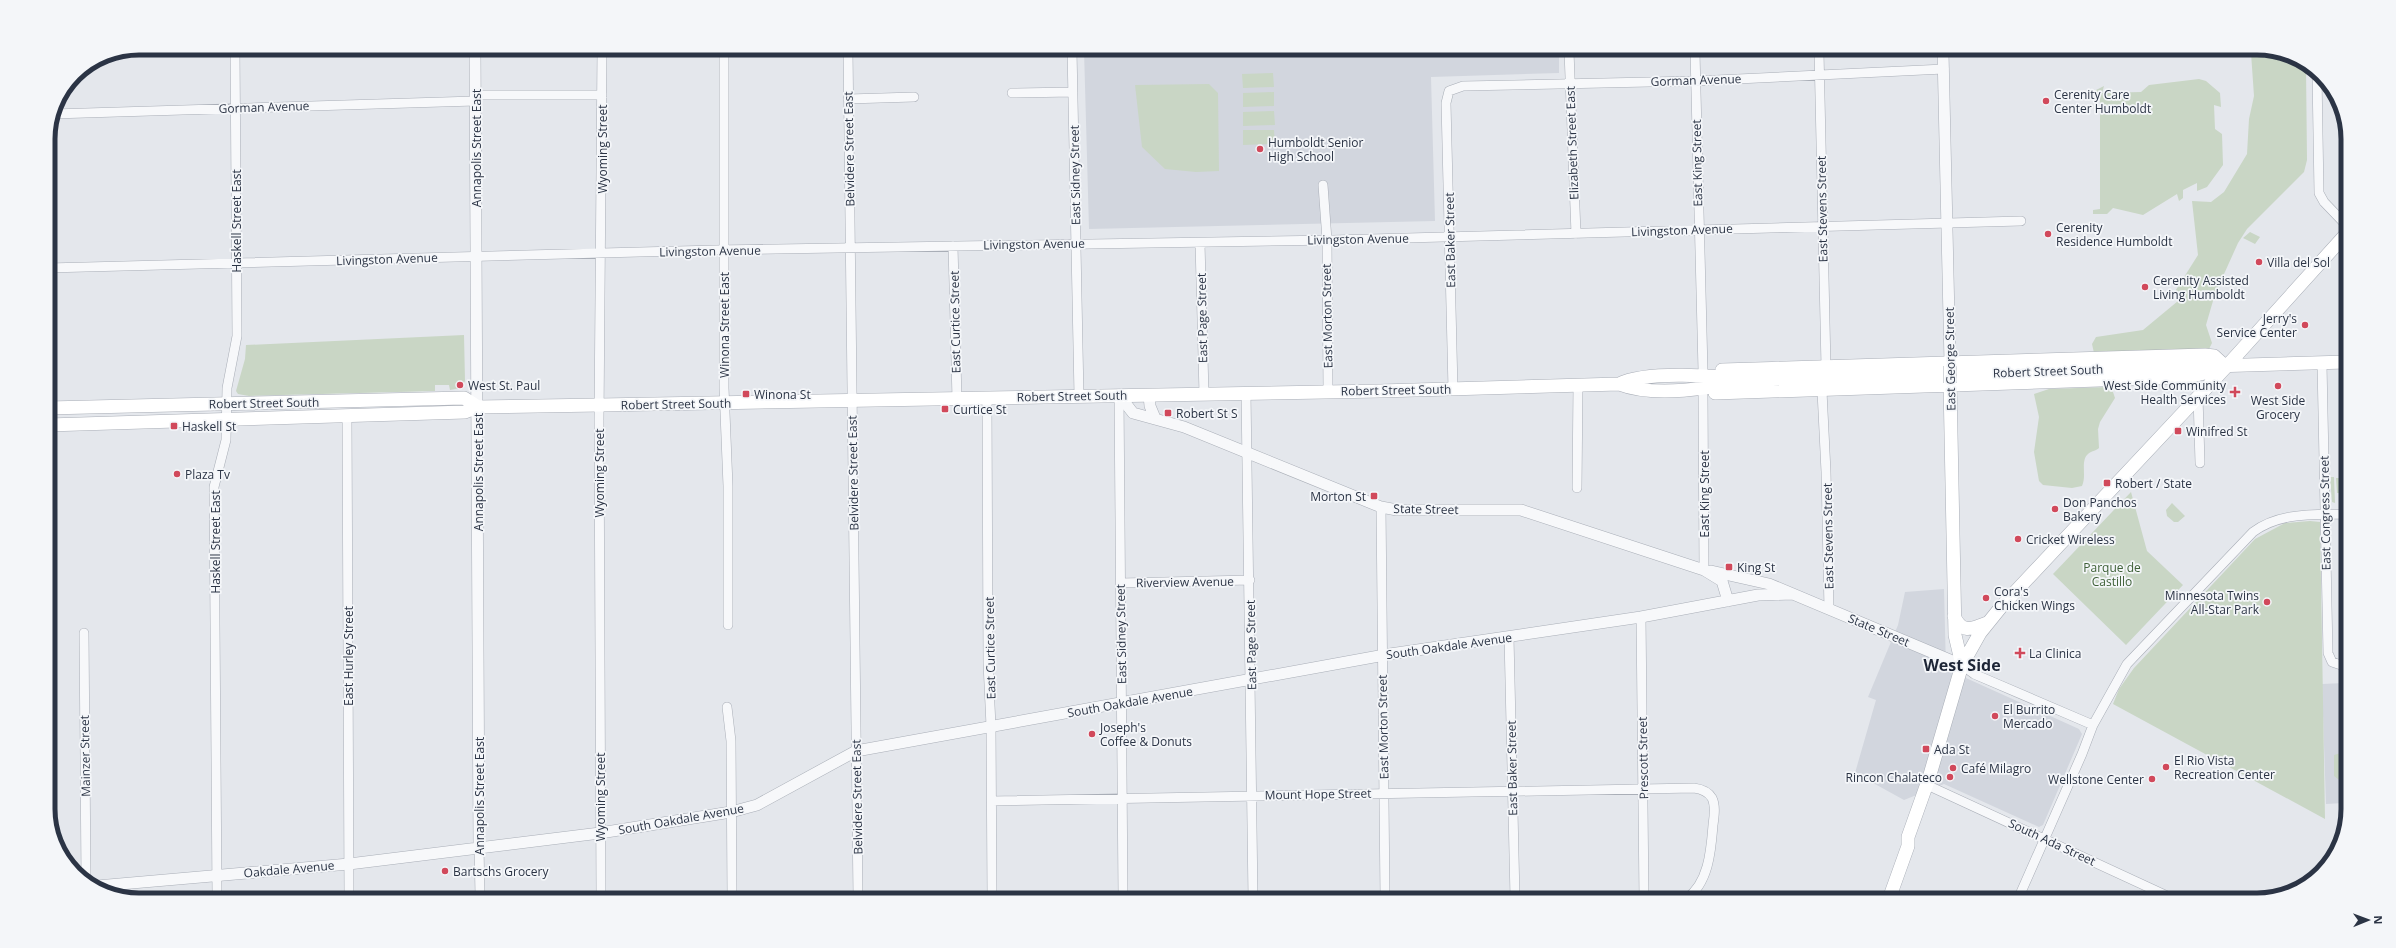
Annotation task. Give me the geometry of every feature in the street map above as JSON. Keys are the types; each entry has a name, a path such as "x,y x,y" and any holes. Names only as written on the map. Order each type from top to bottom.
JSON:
{"main road":[{"path":"1891,893 1908,846 1908,837 1927,785 1962,665 1987,623 2226,367 2341,240"},
{"path":"1681,383 1702,371 2206,355 2214,356 2226,367"},
{"name":"Robert Street South","path":"55,424 465,412 478,407 957,399 1452,389 1619,384 1634,389 1681,383 1723,385 1750,380 2341,362"},
{"name":"East George Street","path":"1950,364 1954,616 1955,641 1962,665"},
{"path":"1681,383 1703,393 1822,391 1950,384 2189,377 2226,367"},
{"name":"Robert Street South","path":"55,408 464,398 478,407"},
{"path":"1954,616 1958,625 1964,629 1971,629 1987,623"},
{"path":"1883,893 1902,844 1908,837"}],"street":[{"name":"Haskell Street East","path":"217,893 214,487 226,446 227,382 236,336 235,55"},
{"name":"Annapolis Street East","path":"475,55 480,893"},
{"name":"Wyoming Street","path":"601,893 600,405 602,55"},
{"name":"Winona Street East","path":"724,55 724,403 728,486 728,625"},
{"name":"Belvidere Street East","path":"848,55 858,893"},
{"name":"East Sidney Street","path":"1072,55 1079,396"},
{"name":"Elizabeth Street East","path":"1569,55 1576,234"},
{"name":"East King Street","path":"1695,55 1702,371"},
{"name":"East Stevens Street","path":"1819,55 1826,367"},
{"name":"East George Street","path":"1943,55 1950,364"},
{"name":"Gorman Avenue","path":"1449,91 1463,86 1695,81 1819,73 1944,69"},
{"path":"2317,81 2319,193 2324,202 2341,220"},
{"name":"East Baker Street","path":"1449,91 1446,103 1452,389"},
{"path":"1012,93 1073,92"},
{"name":"Gorman Avenue","path":"59,114 475,98 602,95"},
{"path":"848,99 914,97"},
{"name":"East Morton Street","path":"1323,185 1327,240 1328,391"},
{"name":"Livingston Avenue","path":"55,268 724,250 1327,240 1576,234 1822,225 2020,221"},
{"name":"East Page Street","path":"1200,243 1204,394"},
{"name":"East Curtice Street","path":"953,246 957,399"},
{"name":"East Congress Street","path":"2322,364 2328,653 2332,662 2341,665"},
{"path":"1577,488 1578,385"},
{"name":"East Stevens Street","path":"1822,391 1827,479 1830,609"},
{"name":"East Page Street","path":"1246,393 1250,580 1253,893"},
{"name":"East King Street","path":"1703,393 1704,570"},
{"name":"East Sidney Street","path":"1119,395 1124,893"},
{"name":"State Street","path":"1119,395 1133,413 1143,417 1155,418 1184,427 1247,454 1381,507 1398,510 1521,510 1704,570 1764,582 1962,665 1974,674 2093,725"},
{"path":"1149,395 1150,406 1155,418"},
{"path":"2198,396 2200,463"},
{"name":"East Curtice Street","path":"987,398 988,663 991,726 992,893"},
{"name":"East Hurley Street","path":"346,416 349,893"},
{"name":"East Morton Street","path":"1381,507 1385,893"},
{"path":"2021,893 2093,725 2127,664 2253,532 2275,519 2325,514 2341,514"},
{"name":"State Street","path":"1704,570 1722,581 1728,600"},
{"name":"Riverview Avenue","path":"1120,583 1250,580"},
{"name":"South Oakdale Avenue","path":"480,846 600,833 731,812 757,805 856,751 1382,656 1641,617 1767,594 1792,594"},
{"name":"Prescott Street","path":"1641,617 1644,893"},
{"name":"Mainzer Street","path":"84,633 86,874"},
{"name":"East Baker Street","path":"1509,637 1515,893"},
{"path":"727,707 731,741 732,893"},
{"name":"South Ada Street","path":"1927,785 2045,839 2155,893"},
{"name":"Mount Hope Street","path":"992,801 1252,794 1701,789 1707,792 1714,803 1709,862 1697,888 1692,893"},
{"name":"Oakdale Avenue","path":"104,885 349,864 480,846"}],"shaded area":[{"name":"Humboldt Senior High School","path":"1084,55 1559,55 1559,73 1431,77 1435,221 1089,229"},
{"path":"1944,589 1946,669 2079,729 2082,734 2043,825 2039,827 1944,784 1904,800 1855,773 1876,700 1868,697 1898,625 1905,592"},
{"path":"2341,683 2341,803 2326,804 2322,684"}],"green space":[{"path":"2251,55 2284,59 2306,71 2307,160 2304,172 2247,229 2238,243 2215,294 2206,325 2212,343 2209,349 2094,353 2092,344 2096,337 2143,330 2178,301 2174,293 2198,255 2192,201 2211,202 2224,192 2247,154 2249,119 2254,96"},
{"path":"1273,73 1274,87 1243,88 1242,74"},
{"path":"2199,79 2206,81 2220,93 2221,107 2214,105 2215,129 2222,134 2223,165 2207,187 2197,191 2197,183 2183,190 2183,198 2179,201 2177,194 2143,215 2113,208 2107,214 2093,214 2093,210 2100,209 2100,98 2092,98 2094,91 2104,86 2102,93 2141,92 2149,85"},
{"path":"1209,84 1218,93 1219,171 1196,172 1165,169 1142,147 1135,85"},
{"path":"1274,92 1274,106 1243,107 1243,93"},
{"path":"1274,111 1275,125 1243,126 1243,112"},
{"path":"1243,130 1274,130 1275,144 1243,145"},
{"path":"2250,232 2260,237 2255,244 2243,238"},
{"path":"464,335 465,381 461,388 450,390 449,385 435,385 435,391 249,396 238,394 236,391 245,359 246,345"},
{"path":"2107,387 2112,389 2115,398 2100,422 2098,429 2099,448 2089,453 2084,461 2084,478 2082,486 2072,488 2043,485 2039,481 2034,452 2039,417 2034,394 2049,389"},
{"path":"2330,477 2334,477 2335,503 2332,502"},
{"path":"2336,478 2341,478 2341,493 2337,493"},
{"name":"Parque de Castillo","path":"2131,492 2147,551 2183,585 2126,645 2053,574"},
{"path":"2172,503 2185,516 2178,522 2174,522 2167,516 2166,510"},
{"path":"2310,521 2320,522 2325,819 2113,704 2119,689 2134,668 2255,539 2285,523"},
{"path":"2341,753 2341,781 2334,776 2334,755"}],"place":[{"name":"Cerenity Care Center Humboldt","path":"2046,101"},
{"name":"Humboldt Senior High School","path":"1260,149"},
{"name":"Cerenity Residence Humboldt","path":"2048,234"},
{"name":"Villa del Sol","path":"2259,262"},
{"name":"Cerenity Assisted Living Humboldt","path":"2145,287"},
{"name":"Jerry's Service Center","path":"2305,325"},
{"name":"West St. Paul","path":"460,385"},
{"name":"West Side Grocery","path":"2278,386"},
{"name":"West Side Community Health Services","path":"2235,392"},
{"name":"Winona St","path":"746,394"},
{"name":"Curtice St","path":"945,409"},
{"name":"Robert St S","path":"1168,413"},
{"name":"Haskell St","path":"174,426"},
{"name":"Winifred St","path":"2178,431"},
{"name":"Plaza Tv","path":"177,474"},
{"name":"Robert / State","path":"2107,483"},
{"name":"Morton St","path":"1374,496"},
{"name":"Don Panchos Bakery","path":"2055,509"},
{"name":"Cricket Wireless","path":"2018,539"},
{"name":"King St","path":"1729,567"},
{"name":"Cora's Chicken Wings","path":"1986,598"},
{"name":"Minnesota Twins All-Star Park","path":"2267,602"},
{"name":"La Clinica","path":"2020,653"},
{"name":"El Burrito Mercado","path":"1995,716"},
{"name":"Joseph's Coffee & Donuts","path":"1092,734"},
{"name":"Ada St","path":"1926,749"},
{"name":"El Rio Vista Recreation Center","path":"2166,767"},
{"name":"Café Milagro","path":"1953,768"},
{"name":"Rincon Chalateco","path":"1950,777"},
{"name":"Wellstone Center","path":"2152,779"},
{"name":"Bartschs Grocery","path":"445,871"}],"district":[{"name":"West Side","path":"1962,665"}]}
